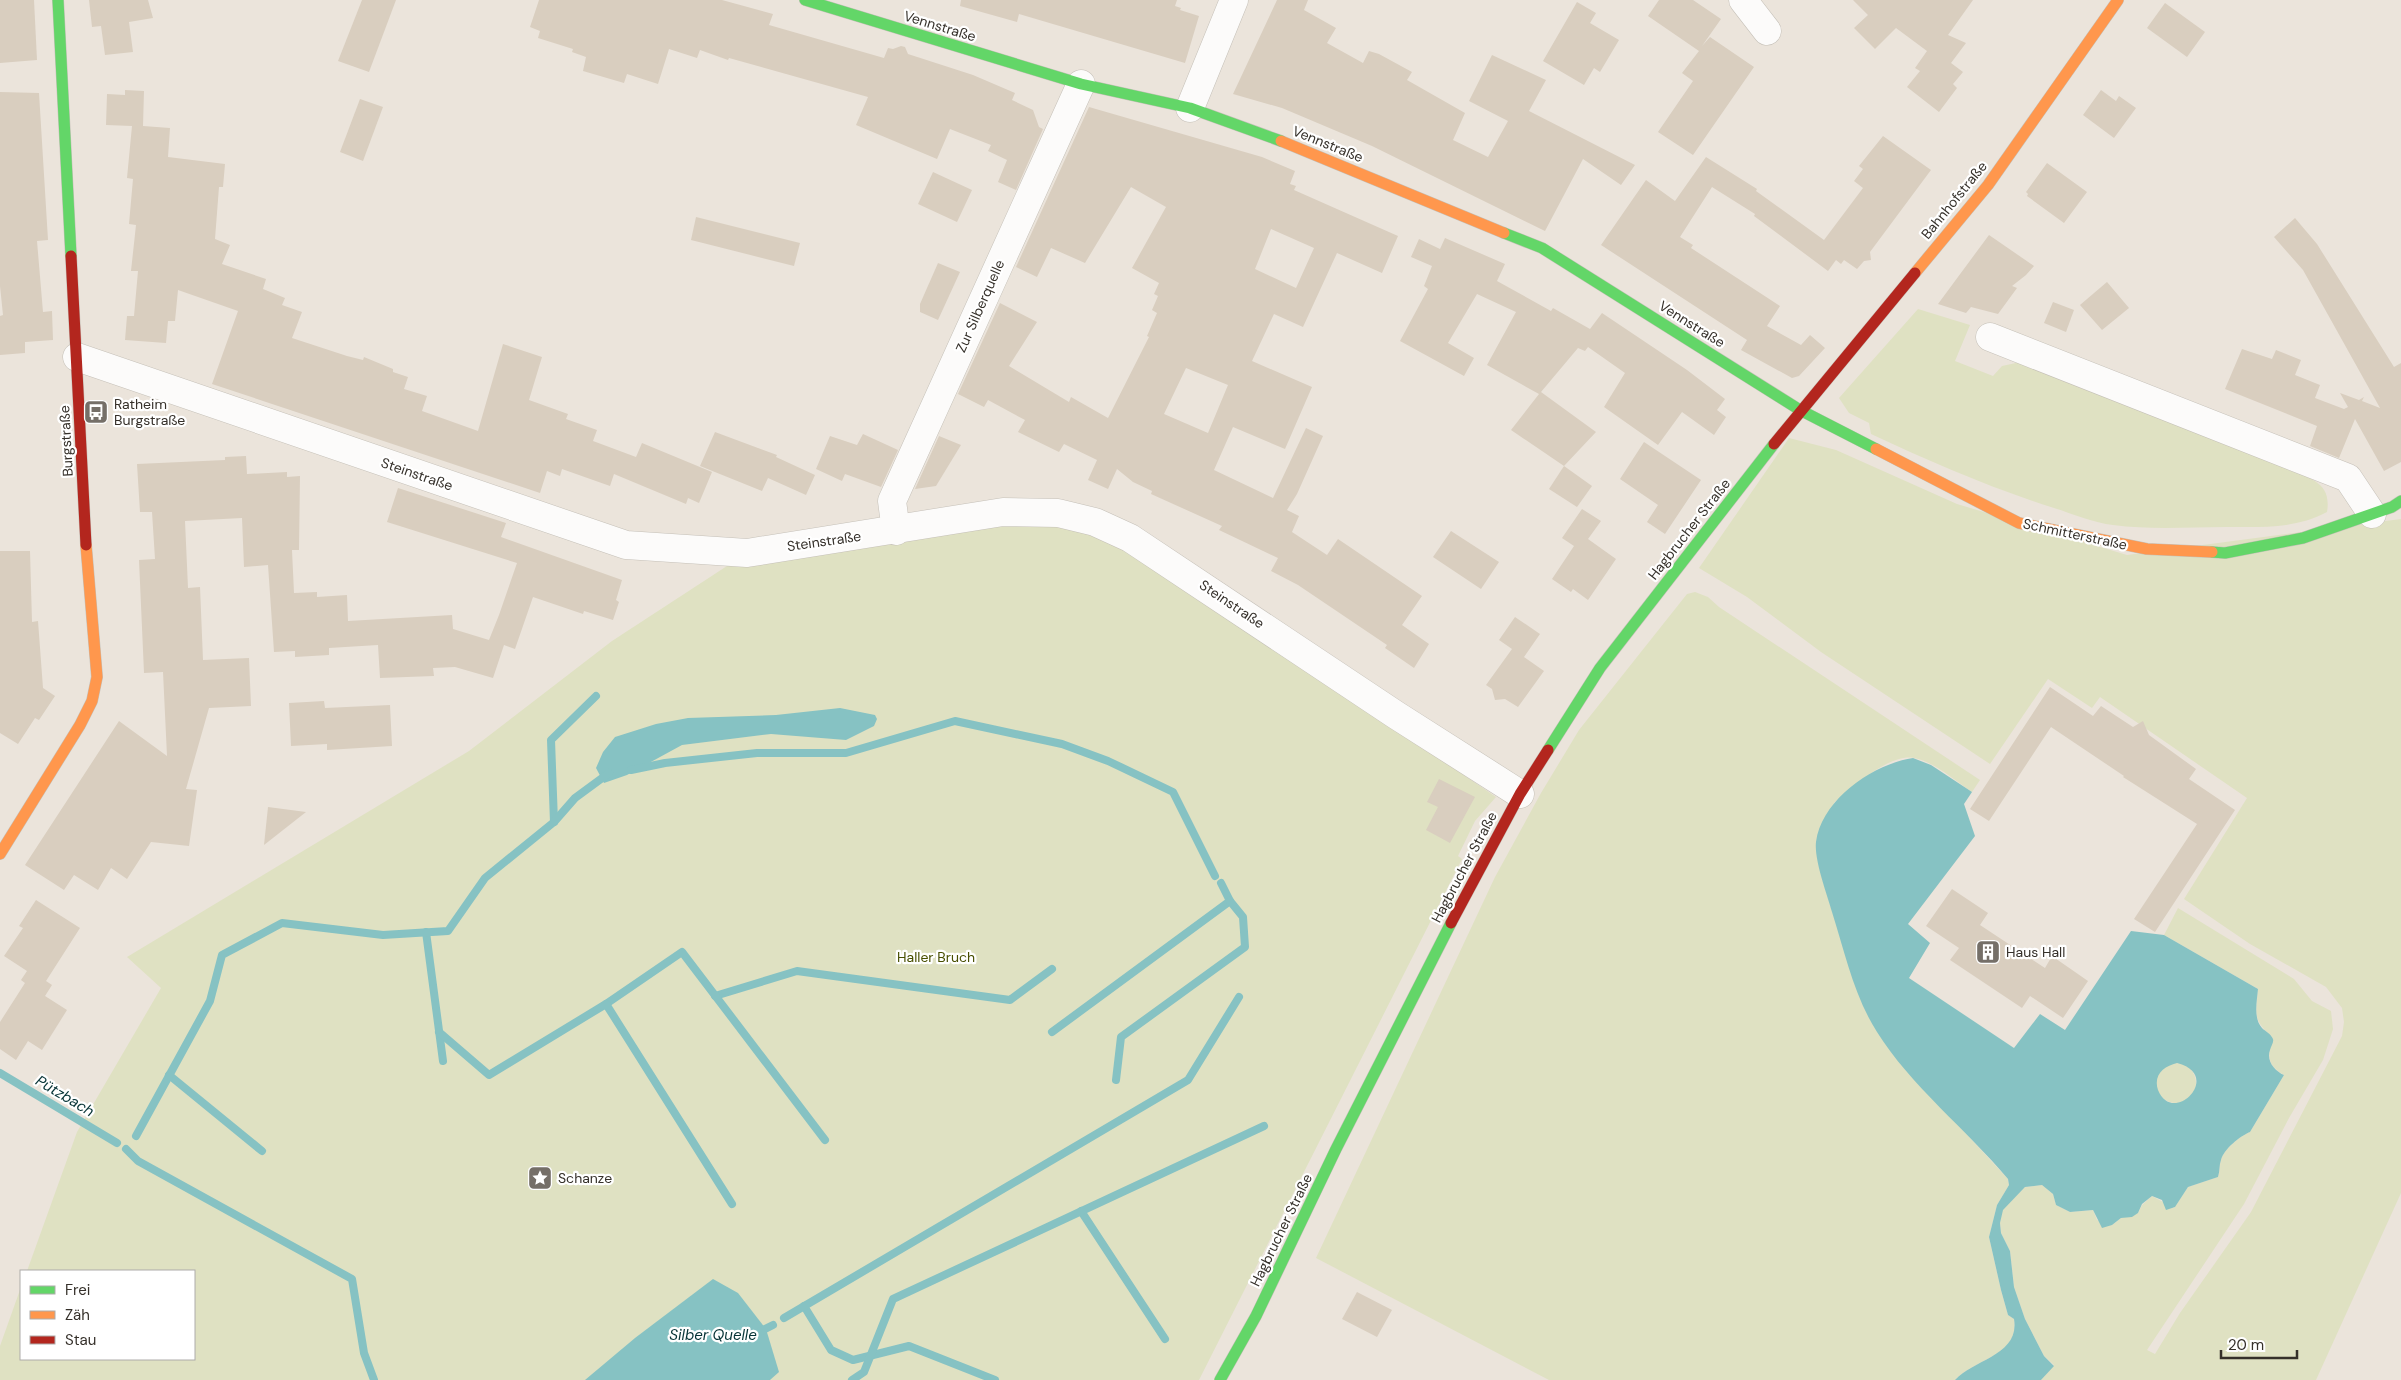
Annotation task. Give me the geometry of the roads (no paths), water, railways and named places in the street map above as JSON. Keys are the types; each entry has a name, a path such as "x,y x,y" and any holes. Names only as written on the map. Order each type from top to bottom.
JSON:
{"street":[{"name":"Burgstraße","path":"0,854 80,725 92,701 97,676 89,593 58,0"},
{"name":"Vennstraße","path":"805,0 1081,84 1190,108 1290,145 1542,248 1800,410"},
{"path":"1190,108 1234,0"},
{"path":"1744,0 1767,31"},
{"name":"Bahnhofstraße","path":"1800,410 1988,185 2118,0"},
{"name":"Zur Silberquelle","path":"896,531 892,501 1081,84"},
{"path":"1990,337 2348,478 2372,514"},
{"name":"Steinstraße","path":"77,357 626,545 746,553 896,531 1003,512 1058,513 1094,522 1130,538 1520,794"},
{"name":"Schmitterstraße","path":"1800,410 2020,523 2147,549 2225,553 2303,538 2392,507 2401,501"},
{"name":"Hagbrucher Straße","path":"1220,1380 1256,1316 1345,1131 1439,946 1520,794 1600,668 1800,410"}],"water":[{"path":"840,708 875,715 877,719 874,726 846,740 771,734 682,745 627,775 604,783 596,768 603,752 615,737 656,724 688,718 776,715"},
{"path":"1913,758 1931,765 1972,792 1964,804 1975,836 1908,924 1930,943 1909,978 2014,1048 2040,1014 2065,1030 2131,931 2164,935 2258,989 2257,1019 2262,1028 2273,1039 2269,1054 2270,1062 2277,1071 2284,1075 2250,1132 2237,1140 2225,1152 2220,1162 2218,1177 2188,1187 2175,1207 2166,1210 2162,1200 2152,1196 2142,1204 2138,1213 2132,1217 2121,1218 2112,1225 2102,1228 2093,1210 2070,1212 2056,1205 2053,1194 2042,1185 2025,1187 2003,1210 2000,1223 2001,1233 2010,1251 2014,1287 2025,1319 2044,1356 2054,1366 2041,1380 1955,1380 1963,1373 2003,1349 2010,1341 2014,1331 2014,1319 2008,1315 1989,1237 1997,1205 2009,1185 2008,1179 1922,1089 1890,1052 1877,1032 1856,989 1819,867 1816,842 1820,826 1828,812 1839,798 1866,776 1898,762","holes":["2177,1063 2190,1069 2196,1077 2196,1087 2191,1095 2183,1101 2174,1103 2165,1100 2157,1085 2158,1076 2161,1072 2168,1066"]},
{"name":"Silber Quelle","path":"713,1279 738,1293 766,1329 779,1372 770,1380 585,1380 635,1338"}],"waterway":[{"path":"554,822 551,740 596,696"},
{"path":"631,770 665,763 757,753 846,753 955,721 1062,744 1108,761 1173,792 1215,876"},
{"path":"136,1136 210,1001 222,955 282,923 383,935 448,931 485,878 554,822 575,798 609,773"},
{"path":"1052,1032 1230,901 1221,883"},
{"path":"1116,1080 1121,1037 1245,947 1243,917 1230,901"},
{"path":"426,932 443,1061"},
{"path":"606,1004 682,952 825,1140"},
{"path":"715,996 797,971 1010,1000 1052,969"},
{"path":"784,1318 1188,1080 1239,997"},
{"path":"439,1032 489,1075 606,1004 732,1204"},
{"name":"Pützbach","path":"0,1073 117,1143"},
{"path":"169,1075 262,1151"},
{"path":"852,1380 864,1372 893,1299 1264,1126"},
{"path":"126,1149 138,1161 352,1279 364,1353 374,1380"},
{"path":"1081,1211 1165,1339"},
{"path":"804,1306 831,1350 853,1360 909,1346 995,1380"},
{"path":"757,1333 773,1325"}],"place":[{"name":"Ratheim Burgstraße","path":"96,412"},
{"name":"Haus Hall","path":"1988,952"},
{"name":"Schanze","path":"540,1178"}],"park label":[{"name":"Haller Bruch","path":"936,957"}]}
